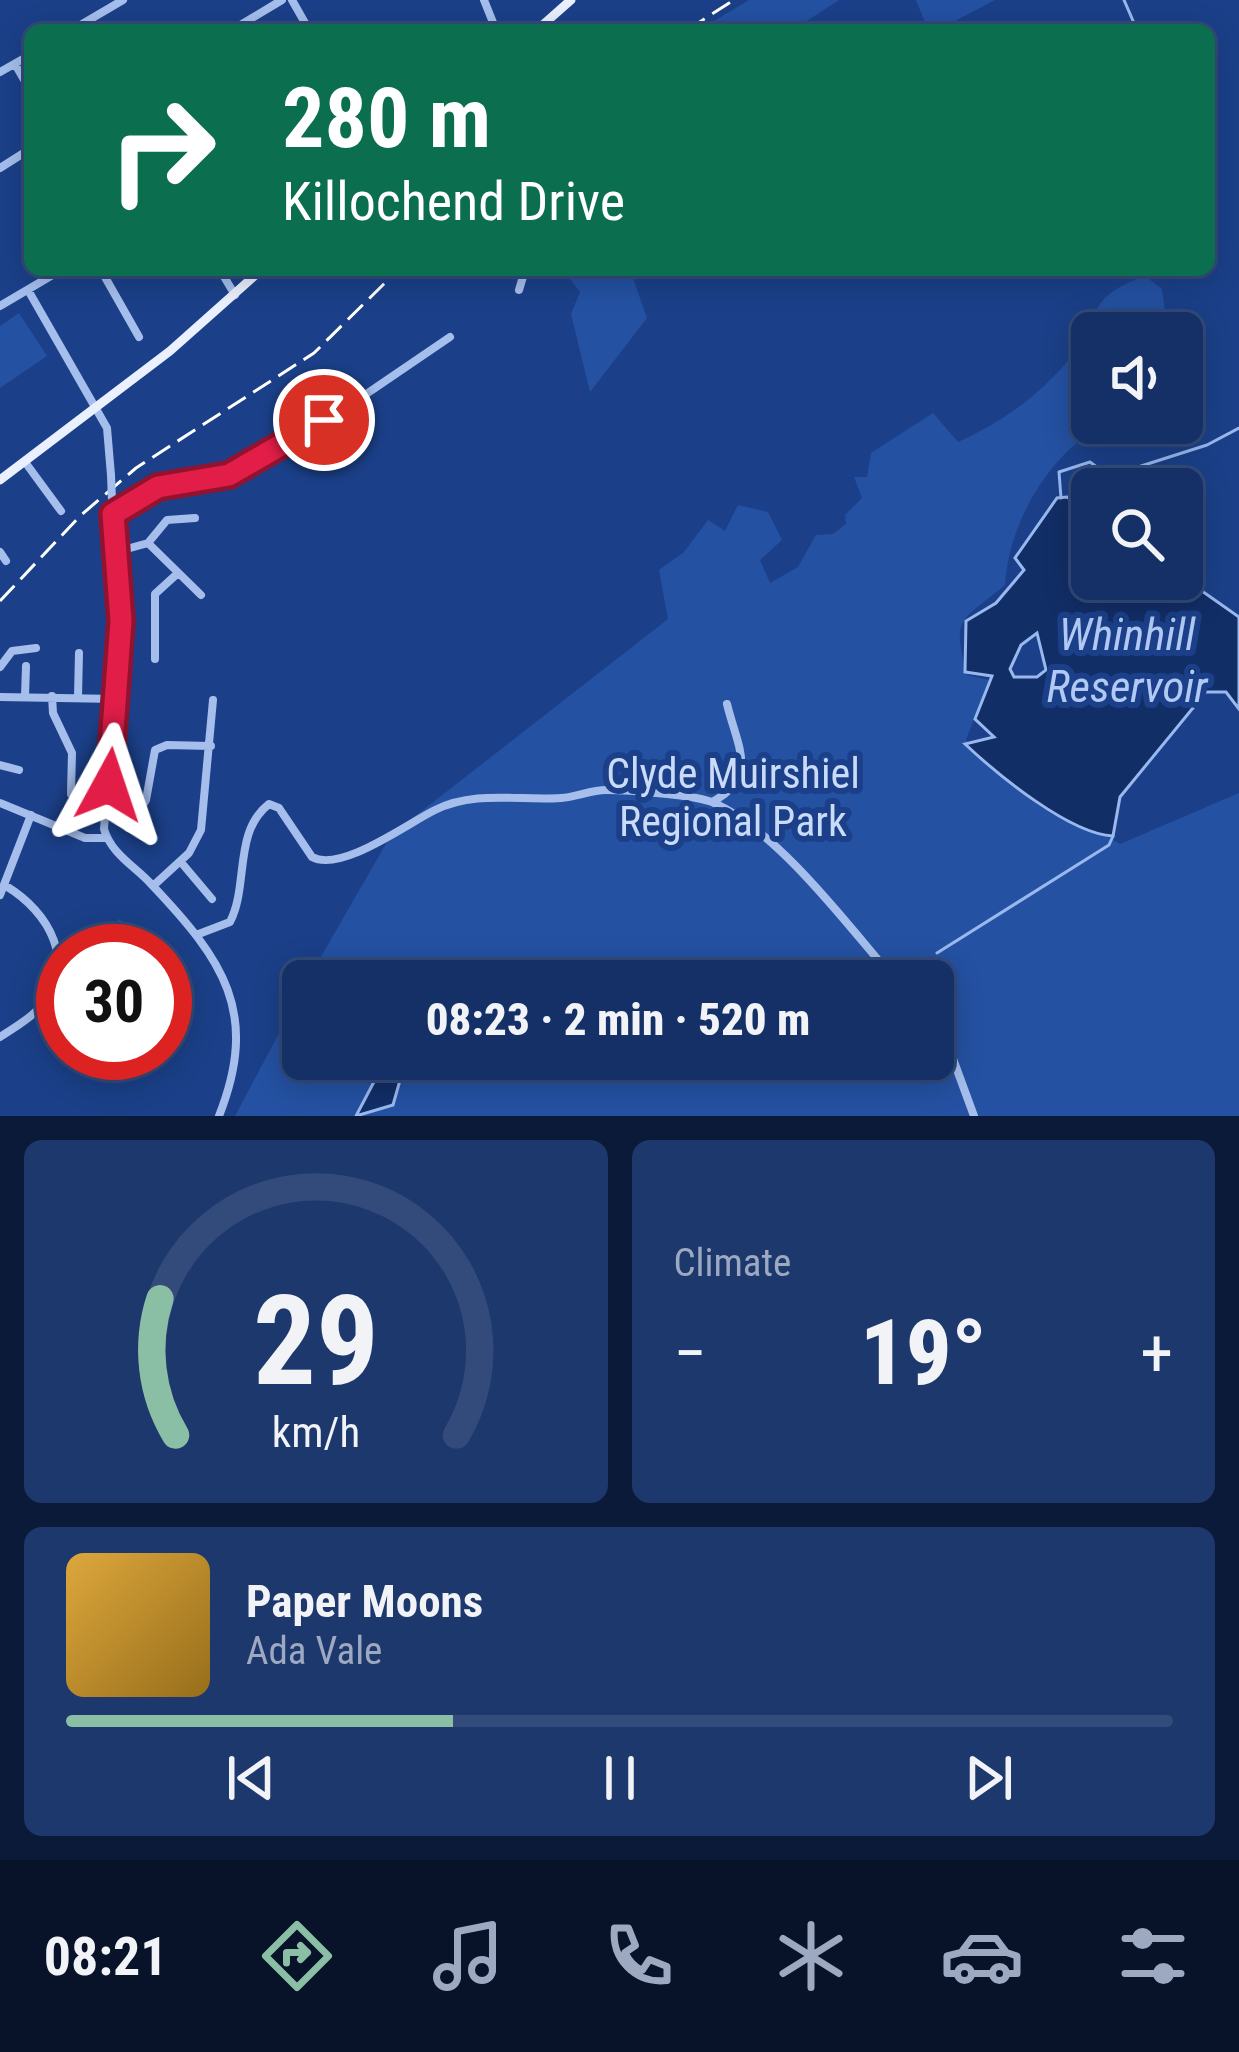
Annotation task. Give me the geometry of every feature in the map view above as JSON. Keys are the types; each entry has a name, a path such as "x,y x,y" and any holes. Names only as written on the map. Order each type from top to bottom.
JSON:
{"main road":[{"path":"544,24 571,0"},
{"path":"0,480 255,276"}],"street":[{"path":"84,24 123,0"},
{"path":"242,24 282,0"},
{"path":"0,72 24,59"},
{"path":"15,64 24,80"},
{"path":"0,306 51,276"},
{"path":"104,276 139,337"},
{"path":"224,276 235,295"},
{"path":"520,290 524,276"},
{"path":"28,290 107,428 121,621 106,838"},
{"path":"113,514 158,487 229,475 356,401 450,337"},
{"path":"25,462 61,511"},
{"path":"100,480 111,473"},
{"path":"116,552 148,543 167,520 195,518"},
{"path":"148,543 201,595"},
{"path":"155,658 155,594 178,573"},
{"path":"0,667 13,651 36,648"},
{"path":"78,697 80,652"},
{"path":"26,666 26,697"},
{"path":"52,696 52,713 72,753 70,794"},
{"path":"0,697 117,698"},
{"path":"153,886 195,843 207,808 213,700"},
{"path":"713,802 735,789 743,767 727,704"},
{"path":"128,828 146,800 155,750 167,745 211,746"},
{"path":"0,765 19,770"},
{"path":"196,935 230,922 245,843 254,820 269,804 279,808 312,857 328,862 461,801 557,798 603,790 713,802 752,827 877,960"},
{"path":"0,803 85,838 106,838 196,935 229,983 235,1009 237,1062 219,1116"},
{"path":"0,1037 38,1010 55,963 48,922 39,908 3,891 31,815"},
{"path":"180,861 212,898"},
{"path":"954,1062 974,1116"}],"green space":[{"path":"749,0 839,0 802,24 709,24"},
{"path":"916,0 995,0 949,24 926,24"},
{"path":"568,276 632,276 647,318 590,392 571,314 580,292"},
{"name":"Clyde Muirshiel Regional Park","path":"1145,276 1162,289 1164,312 1095,312 1125,285"},
{"path":"19,313 47,356 0,388 0,326"},
{"name":"Clyde Muirshiel Regional Park","path":"1071,357 1071,444 1076,444 1030,500 1013,542 1005,585 969,614 960,630 967,675 989,680 966,740 1036,793 1120,844 1239,793 1239,1116 235,1116 282,1028 282,1080 954,1080 954,960 319,960 391,835 668,619 659,570 684,552 708,520 725,531 738,505 768,512 782,540 760,560 770,583 798,567 816,535 833,534 846,524 845,515 862,498 854,477 867,477 871,453 933,413 958,442 1006,416"}],"water":[{"name":"Whinhill Reservoir","path":"1067,497 1071,500 1071,600 1203,600 1203,592 1239,617 1239,709 1226,692 1206,692 1120,797 1113,836 1056,814 965,744 994,737 975,719 992,676 965,672 966,621 996,603 1024,570 1015,558 1057,498","holes":["1037,633 1046,670 1037,677 1014,677 1010,669 1021,645"]},
{"path":"375,1080 400,1080 393,1105 356,1116"}],"waterway":[{"path":"1124,0 1134,24"},
{"path":"1061,498 1059,472 1090,462 1106,474 1116,474 1207,445 1239,428"},
{"path":"937,953 1109,845 1113,836"}],"railway":[{"path":"696,24 734,0"},
{"path":"0,601 80,516 136,468 314,353 392,276"}],"route":[{"path":"109,785 121,621 113,514 120,514 158,487 229,475 324,420"}]}
